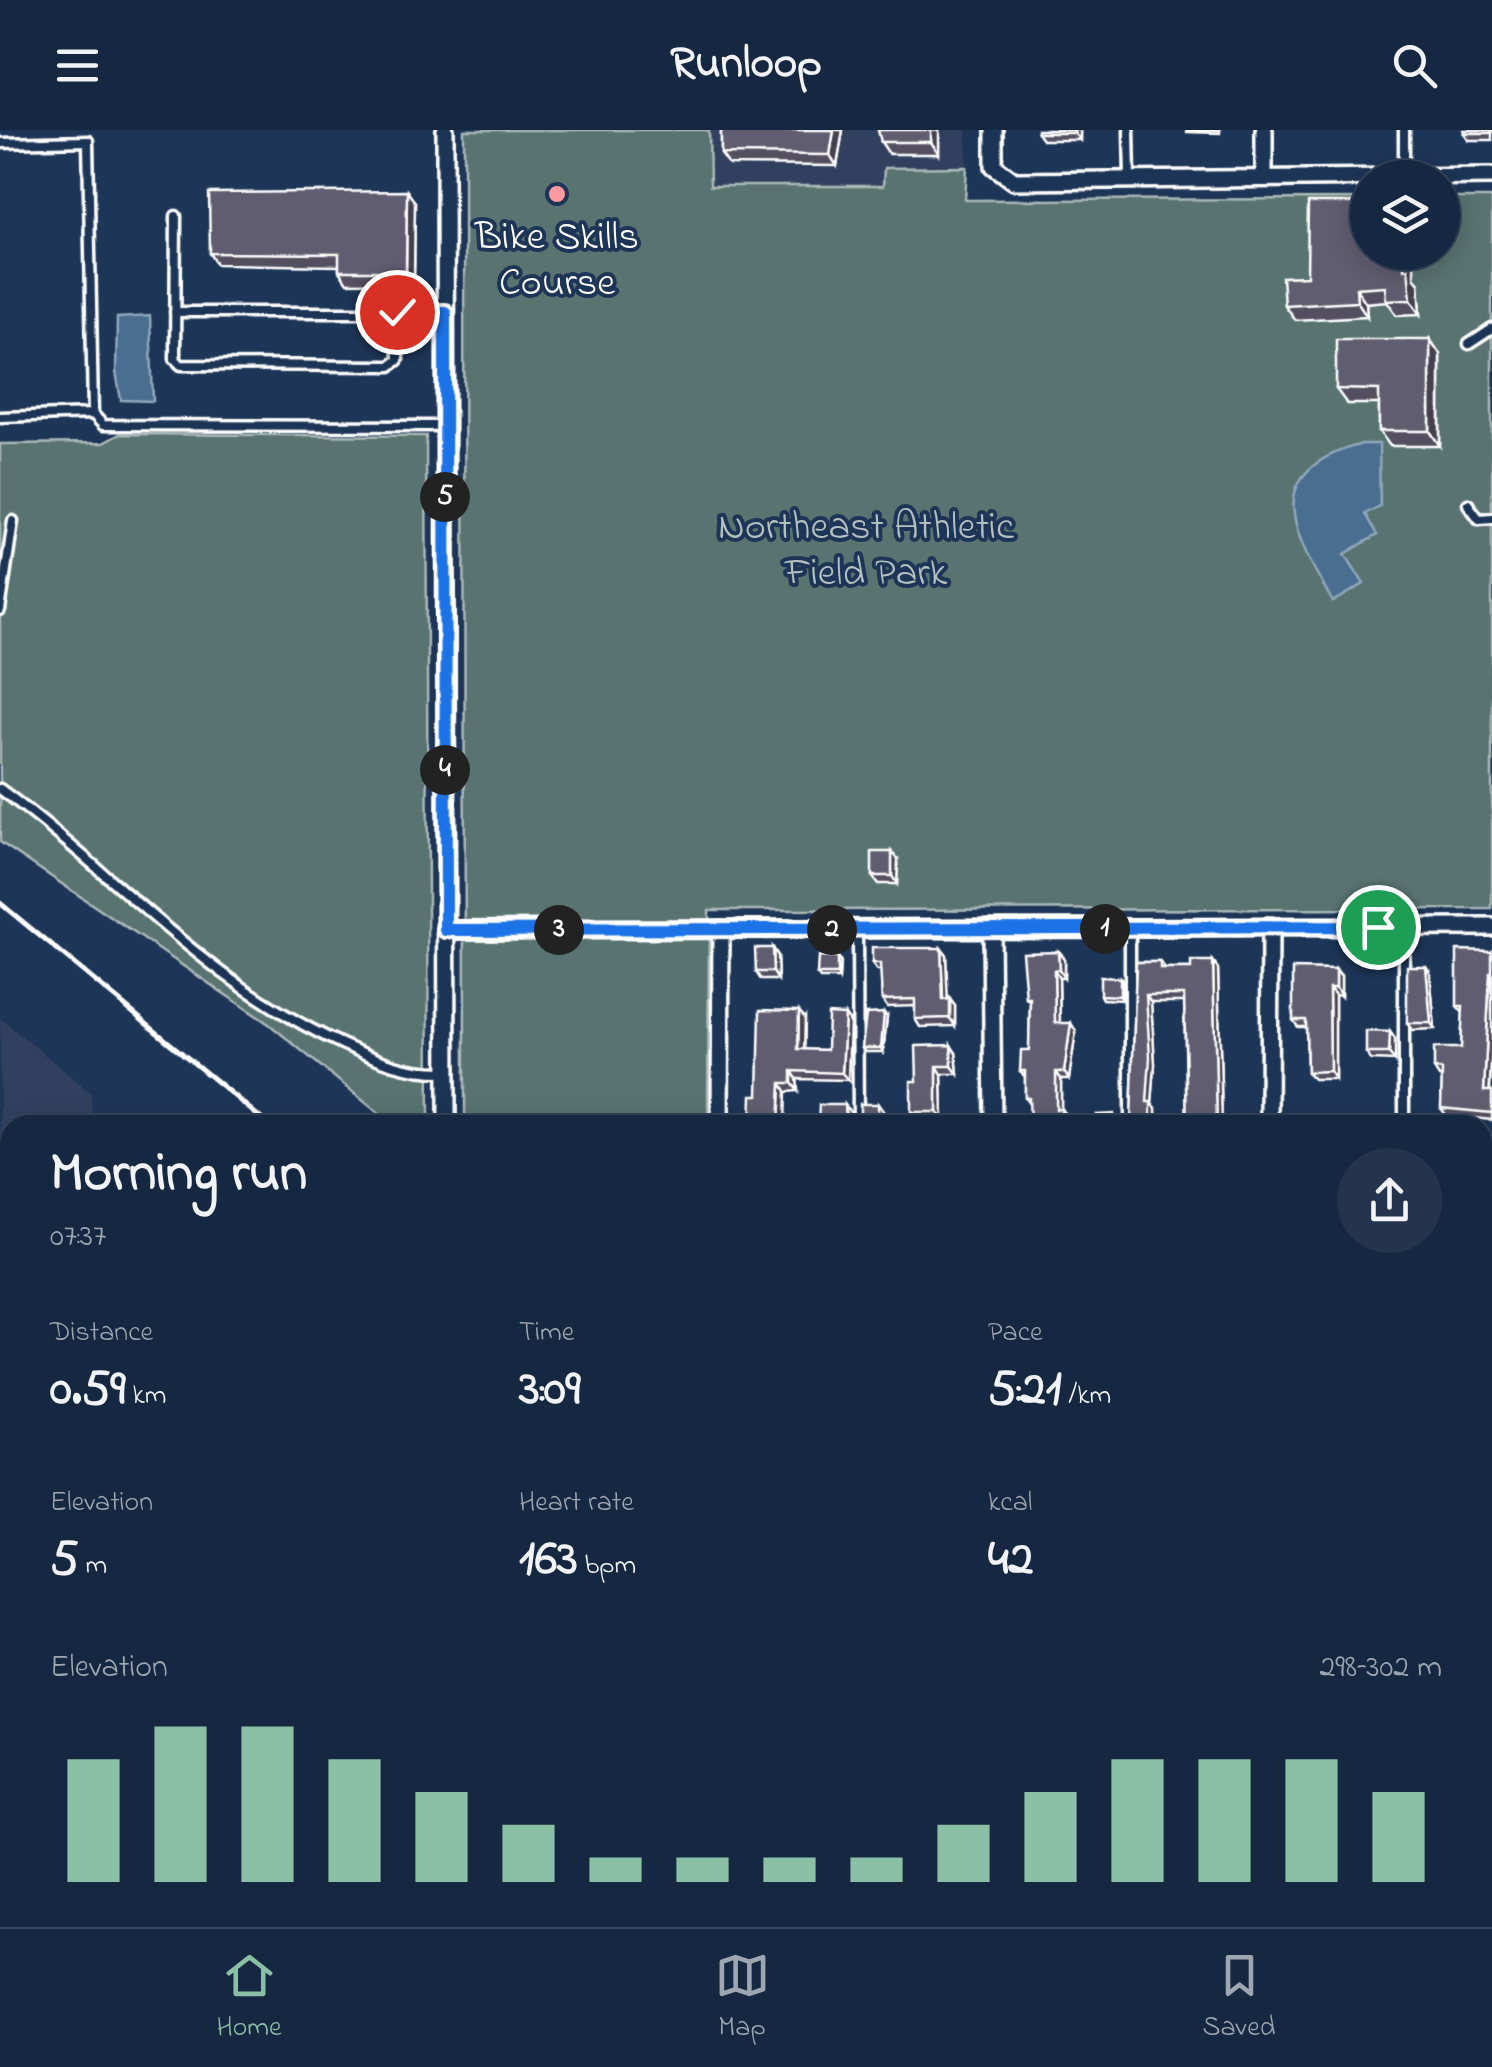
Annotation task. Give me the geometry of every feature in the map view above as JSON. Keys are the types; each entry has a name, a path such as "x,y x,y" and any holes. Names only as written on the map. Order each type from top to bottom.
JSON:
{"street":[{"path":"445,130 447,1115"},
{"path":"994,130 994,166 1014,180 1350,176"},
{"path":"1264,130 1264,177"},
{"path":"1460,176 1492,176"},
{"path":"1269,1115 1270,927"},
{"path":"446,930 1492,927"},
{"path":"720,1115 721,930"},
{"path":"991,930 993,1115"}],"lane":[{"path":"1129,130 1130,178"},
{"path":"1404,130 1404,160"},
{"path":"0,143 88,141 93,414 103,425 445,426"},
{"path":"176,216 176,359 181,365 390,366 398,360 397,312"},
{"path":"176,312 445,312"},
{"path":"1469,344 1492,330"},
{"path":"0,417 93,414"},
{"path":"1468,504 1479,519 1492,518"},
{"path":"0,611 13,521"},
{"path":"0,789 60,833 179,942 240,990 308,1028 401,1070 446,1072"},
{"path":"1404,927 1404,1115"},
{"path":"1130,928 1130,1115"},
{"path":"857,930 858,1115"}],"shaded area":[{"path":"709,130 967,130 967,167 884,168 884,186 709,186"},
{"path":"150,316 153,401 121,400 116,372 117,318"},
{"path":"1362,444 1379,444 1380,506 1365,514 1377,535 1345,554 1364,584 1333,602 1297,529 1297,488 1308,471 1329,456"},
{"path":"0,1018 91,1093 92,1115 0,1115"}],"green space":[{"name":"Northeast Athletic Field Park","path":"464,130 709,130 710,186 883,186 884,168 967,167 965,200 1350,199 1350,270 1460,270 1460,198 1492,198 1492,909 709,910 708,1115 465,1115"},
{"path":"120,434 426,436 429,1115 381,1115 269,1024 0,842 0,444 103,443"}],"building":[{"path":"721,130 834,130 830,155 721,154"},
{"path":"878,130 931,130 931,142 881,142"},
{"path":"1074,130 1074,133 1037,133"},
{"path":"1492,130 1492,133 1464,133"},
{"path":"407,191 406,271 339,271 339,254 210,253 209,193"},
{"path":"1308,203 1350,203 1350,270 1408,270 1411,299 1386,300 1385,286 1356,288 1357,301 1284,305 1282,277 1307,276"},
{"path":"1336,339 1430,339 1430,431 1379,431 1379,390 1336,389"},
{"path":"872,852 892,852 892,876 872,876"},
{"path":"755,948 772,948 773,972 756,972"},
{"path":"872,948 941,948 943,1000 950,999 950,1018 915,1019 915,999 882,1000 880,964 872,964"},
{"path":"1457,950 1492,951 1484,1091 1492,1091 1492,1113 1441,1108 1442,1070 1434,1069 1434,1048 1461,1048 1463,1006 1457,1006"},
{"path":"1058,951 1059,970 1054,970 1055,1023 1071,1023 1064,1072 1056,1072 1056,1109 1061,1109 1061,1115 1030,1115 1029,1098 1025,1098 1021,1050 1029,1050 1030,998 1026,998 1022,952"},
{"path":"818,957 837,958 837,975 817,975"},
{"path":"1136,962 1160,962 1160,969 1191,969 1191,962 1213,962 1217,1115 1187,1115 1184,995 1146,995 1150,1057 1147,1102 1151,1102 1151,1115 1131,1115"},
{"path":"1407,966 1426,966 1431,1023 1407,1023"},
{"path":"1293,969 1336,970 1336,988 1329,988 1330,1071 1307,1072 1306,1020 1293,1020"},
{"path":"1100,977 1120,978 1120,996 1100,995"},
{"path":"760,1010 799,1011 798,1049 827,1050 828,1014 845,1015 842,1073 792,1071 792,1083 781,1083 779,1115 751,1115 752,1095 758,1095"},
{"path":"884,1013 881,1048 862,1048 866,1014"},
{"path":"1366,1031 1390,1032 1389,1053 1366,1053"},
{"path":"951,1045 952,1066 937,1066 937,1112 911,1112 911,1081 917,1081 916,1046"},
{"path":"860,1104 878,1104 878,1115 860,1115"},
{"path":"819,1105 845,1105 846,1115 818,1115"}],"railway":[{"path":"0,903 257,1115"}],"place":[{"name":"Bike Skills Course","path":"557,194"}],"route":[{"path":"397,312 445,312 446,930 1378,927"}]}
